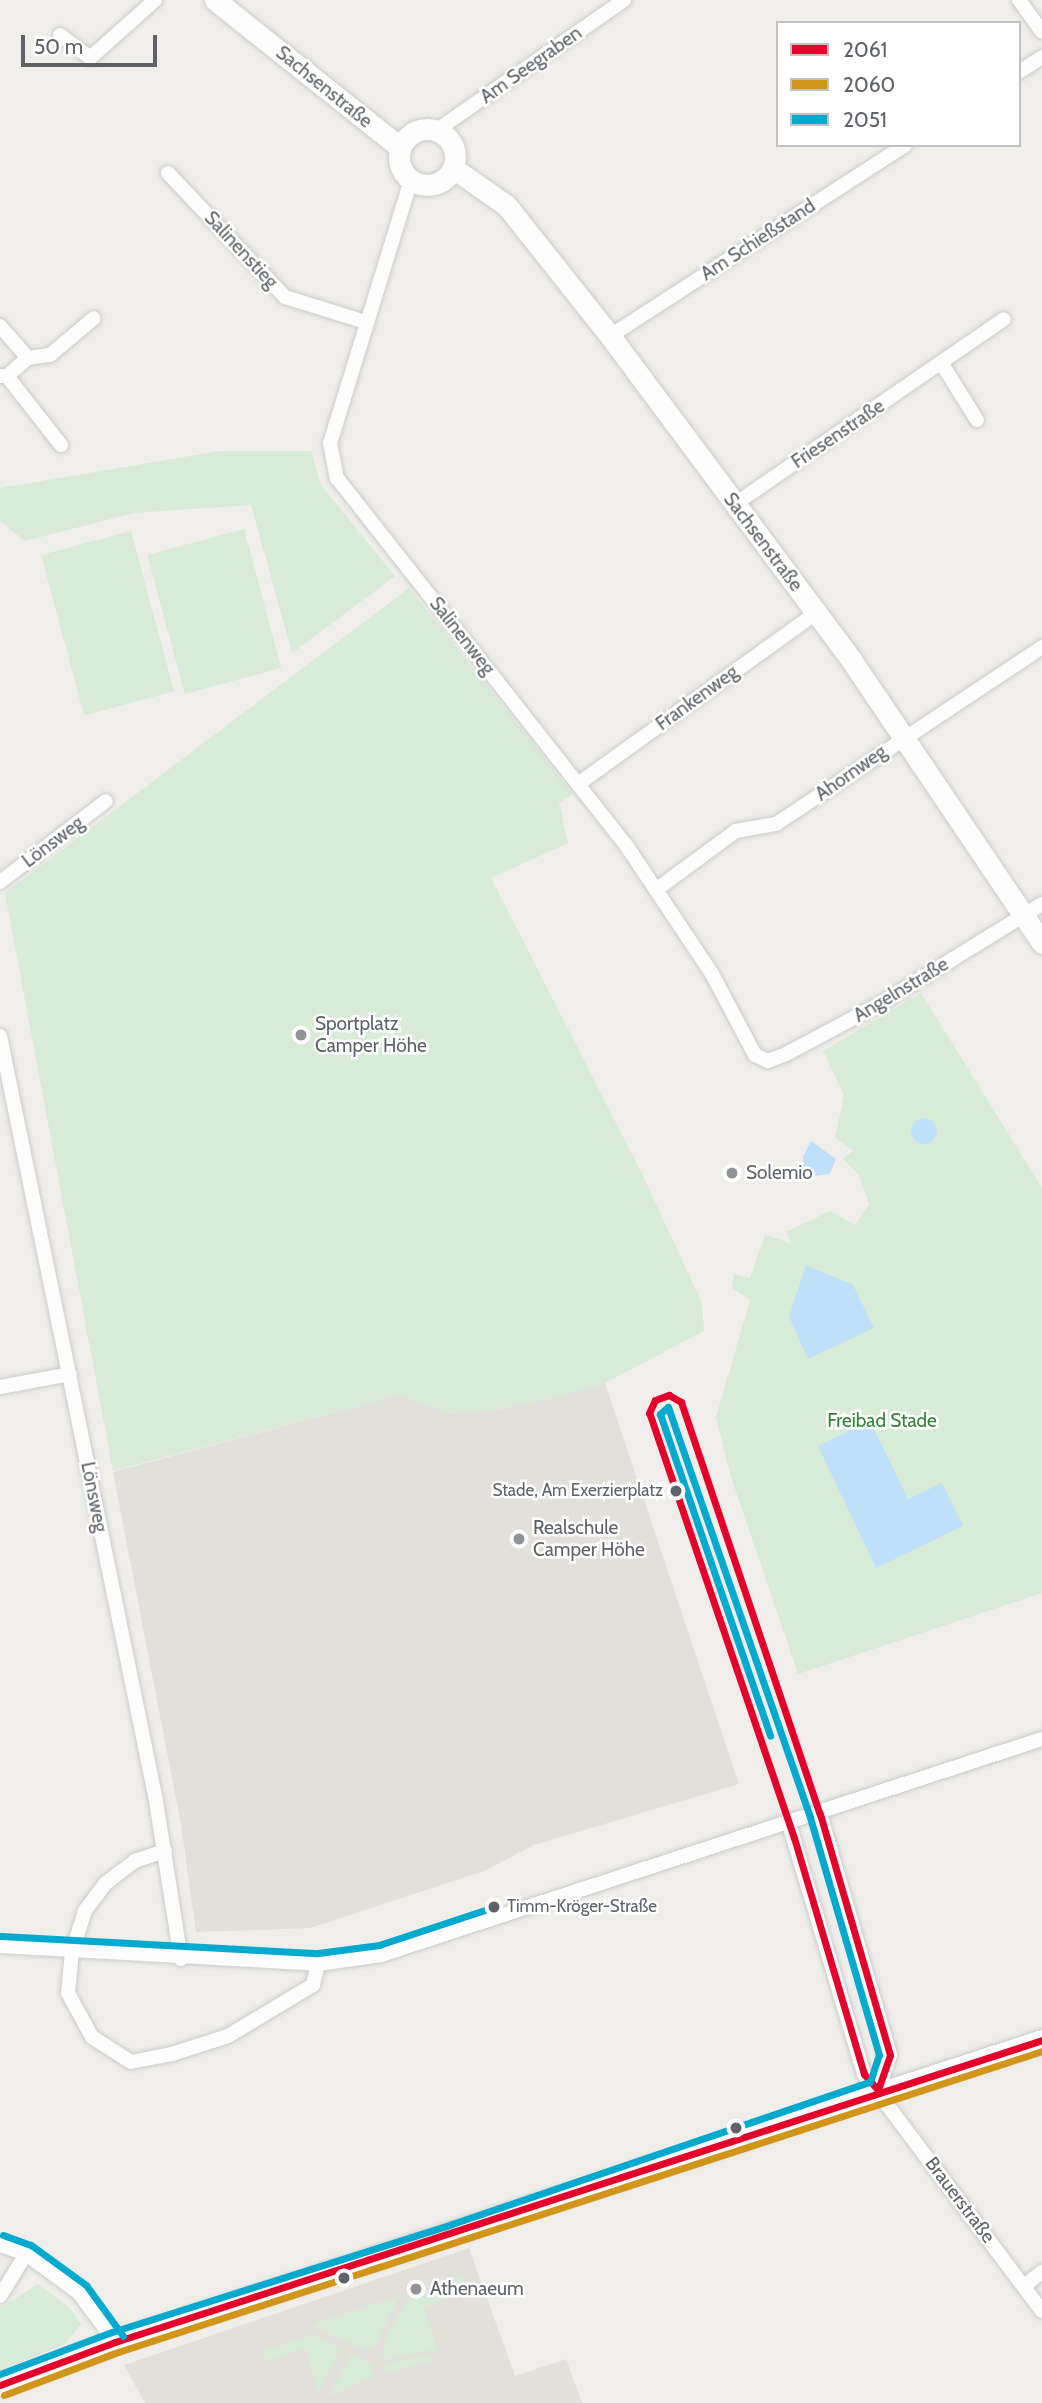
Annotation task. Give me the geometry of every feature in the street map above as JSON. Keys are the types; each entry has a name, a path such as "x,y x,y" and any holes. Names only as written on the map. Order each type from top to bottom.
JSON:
{"street":[{"path":"60,35 90,58 155,0"},
{"name":"Am Seegraben","path":"437,130 624,0"},
{"path":"1019,0 1042,32"},
{"name":"Sachsenstraße","path":"220,1 400,147"},
{"path":"1021,71 1042,57"},
{"path":"437,130 455,150 453,168 435,184 411,180 400,166 400,147 411,133 437,130"},
{"name":"Am Schießstand","path":"610,336 902,147"},
{"name":"Sachsenstraße","path":"453,168 507,206 610,336 1033,910 1042,943"},
{"name":"Salinenstieg","path":"168,173 285,297 366,322"},
{"name":"Salinenweg","path":"411,180 330,443 337,478 578,784 657,889 712,974 755,1055"},
{"path":"61,445 3,376 28,358 50,355 94,318"},
{"name":"Friesenstraße","path":"735,504 1004,319"},
{"path":"0,326 28,358"},
{"path":"942,364 977,420"},
{"name":"Frankenweg","path":"578,784 816,612"},
{"name":"Ahornweg","path":"657,889 736,831 776,824 1042,647"},
{"name":"Lönsweg","path":"0,882 106,801"},
{"name":"Angelnstraße","path":"755,1055 768,1061 786,1054 880,1004 1033,910"},
{"name":"Lönsweg","path":"0,1036 164,1851 181,1959"},
{"path":"0,1387 70,1374"},
{"path":"0,1947 181,1959 318,1964 381,1955 820,1814 1042,1739"},
{"path":"820,1814 890,2055 878,2090"},
{"name":"Brauerstraße","path":"789,1824 864,2074 1042,2311"},
{"path":"164,1851 135,1861 105,1884 85,1911 72,1952 68,1993 92,2037 131,2062 228,2036 313,1984 318,1964"},
{"path":"0,2385 115,2342 455,2234 878,2090 1042,2040"},
{"path":"0,2245 26,2254 79,2293 115,2342"},
{"path":"0,2296 26,2254"},
{"path":"1024,2286 1042,2272"}],"shaded area":[{"name":"Realschule Camper Höhe","path":"605,1383 739,1784 534,1845 484,1871 310,1928 196,1932 181,1825 113,1472 399,1395 448,1413 497,1410"},
{"name":"Athenaeum","path":"469,2248 515,2376 566,2359 582,2403 145,2403 124,2365"}],"green space":[{"path":"220,451 311,451 321,485 395,576 292,653 251,505 134,513 25,541 0,521 0,488"},
{"path":"244,529 281,668 185,694 147,555"},
{"path":"131,531 174,691 84,715 41,555"},
{"name":"Sportplatz Camper Höhe","path":"409,588 573,794 559,803 568,843 491,878 643,1176 702,1303 704,1331 605,1383 555,1398 497,1410 448,1413 399,1395 113,1471 5,893"},
{"name":"Freibad Stade","path":"921,993 1042,1188 1042,1593 798,1674 731,1477 716,1417 750,1300 732,1288 734,1274 750,1278 765,1235 791,1243 786,1232 830,1211 855,1225 869,1204 859,1175 843,1159 853,1151 835,1138 844,1095 823,1051"},
{"path":"462,2274 468,2290 424,2308 439,2354 431,2350 383,2360 385,2339 407,2300"},
{"path":"38,2284 70,2308 81,2324 65,2344 0,2370 0,2308"},
{"path":"400,2296 375,2346 367,2351 311,2325"},
{"path":"313,2334 339,2349 319,2392 305,2348 267,2362 263,2351"},
{"path":"352,2354 370,2364 374,2376 329,2396"},
{"path":"427,2355 435,2361 387,2372 384,2364"}],"water":[{"path":"924,1118 933,1122 937,1131 933,1140 924,1144 915,1140 911,1131 915,1122"},
{"path":"811,1141 836,1159 830,1174 804,1177 803,1157"},
{"path":"806,1265 853,1285 874,1328 808,1359 789,1317"},
{"path":"870,1421 908,1499 942,1483 963,1526 876,1568 818,1446"}],"transit line":[{"name":"2061","path":"669,1395 681,1402 820,1814 890,2055 878,2090 864,2074 794,1838 649,1413 655,1400 669,1395"},
{"name":"2051","path":"0,2374 112,2332 452,2224 870,2082 879,2055 810,1817 668,1407 660,1414 770,1736"},
{"name":"2051","path":"1,1936 318,1953 379,1945 494,1907"},
{"name":"2061","path":"0,2385 115,2342 1042,2040"},
{"name":"2060","path":"4,2395 118,2352 1042,2051"},
{"name":"2051","path":"3,2235 31,2245 86,2285 123,2336"}],"place":[{"name":"Sportplatz Camper Höhe","path":"301,1035"},
{"name":"Solemio","path":"732,1173"},
{"name":"Stade, Am Exerzierplatz","path":"676,1491"},
{"name":"Realschule Camper Höhe","path":"519,1539"},
{"name":"Timm-Kröger-Straße","path":"494,1907"},
{"name":"Athenaeum","path":"416,2289"}]}
